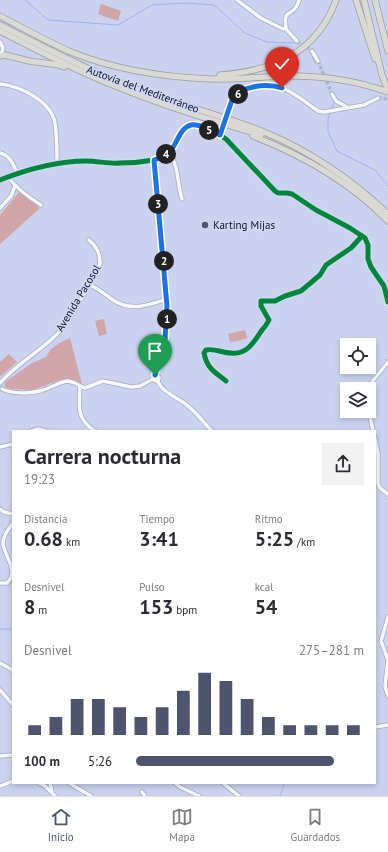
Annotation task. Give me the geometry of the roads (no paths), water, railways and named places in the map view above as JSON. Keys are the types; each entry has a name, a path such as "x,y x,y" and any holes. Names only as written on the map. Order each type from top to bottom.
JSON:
{"highway":[{"path":"200,78 252,71 286,59 306,46 320,31 332,11 336,0"},
{"path":"356,0 377,65 388,91"},
{"path":"364,0 382,75"},
{"path":"375,0 388,50"},
{"name":"Autovía del Mediterráneo","path":"0,16 71,52 105,64 154,74 211,79 292,76 329,78 358,83 388,91"},
{"name":"Autovía del Mediterráneo","path":"0,25 64,58 114,80 265,133 309,155 333,170 374,201 388,214"},
{"path":"0,31 82,72 147,98 274,138"},
{"path":"0,57 5,55 29,61 59,65 74,71 82,72"},
{"path":"233,126 242,132 285,149 316,166 361,198 388,221"}],"street":[{"path":"236,0 261,18 285,28 297,41"},
{"path":"285,28 285,18 288,13 296,7 299,0"},
{"path":"0,42 3,48 0,57"},
{"path":"312,51 318,61"},
{"path":"0,84 17,87 27,92 38,99 50,112 55,122 57,163"},
{"path":"221,133 234,97 244,90 260,85 272,84 288,91 318,111 328,112 364,104 378,98"},
{"path":"332,94 336,101 347,107"},
{"path":"0,180 17,173 57,163 86,161 120,164 154,160 169,152 181,132 189,126 196,125 221,133 263,180 275,191 278,193 292,194 365,238 368,245 368,259 371,267 384,286 388,302"},
{"path":"169,152 176,164 179,190 182,199"},
{"path":"0,153 7,155 11,159 17,173"},
{"path":"0,383 2,385 1,390 32,392 43,390 69,381 88,388 103,381 131,387 140,386 154,377 165,339 167,298 154,160"},
{"path":"8,177 24,194 41,205"},
{"path":"0,208 11,196 15,186"},
{"path":"226,381 207,365 204,353 206,350 216,349 231,354 241,353 247,350 269,320 261,306 261,301 275,302 285,296 301,291 320,275 326,265 351,248 362,236"},
{"name":"Avenida Pacosol","path":"0,383 59,332 65,325 100,264 100,255 95,245 89,240"},
{"path":"89,284 102,291 116,302 129,306 143,307 167,298"},
{"path":"372,382 388,362"},
{"path":"154,377 158,376 157,380 161,387 170,395 188,406 211,430"},
{"path":"80,386 80,413 84,421 94,430"},
{"path":"370,418 373,430"},
{"path":"376,443 378,454 378,484 380,488 388,494"},
{"path":"0,447 12,444"},
{"path":"0,509 4,512 12,514"},
{"path":"12,525 4,538 3,543 12,567"},
{"path":"0,583 7,583 11,579 12,574"},
{"path":"388,617 381,641 388,660 385,686 388,696"},
{"path":"0,663 12,670"},
{"path":"0,690 12,704"},
{"path":"376,727 388,725"},
{"path":"0,756 12,755"},
{"path":"0,786 12,781"},
{"path":"41,784 54,795"},
{"path":"50,784 54,795"},
{"path":"71,784 91,796"},
{"path":"176,784 199,796"},
{"path":"224,784 239,796"},
{"path":"142,792 145,796"}],"waterway":[{"path":"25,0 48,20 118,25 152,5 186,3 214,5 245,33 267,42 294,43"},
{"path":"311,53 315,63"},
{"path":"331,95 334,102 332,108"},
{"path":"330,113 328,118 328,132 337,151 375,170 388,186"},
{"path":"0,629 12,629"},
{"path":"280,796 284,785 283,784"}],"tunnel":[{"path":"297,41 312,51"},
{"path":"318,61 332,94"},
{"path":"378,98 388,99"}],"place":[{"name":"Karting Mijas","path":"205,225"}]}
